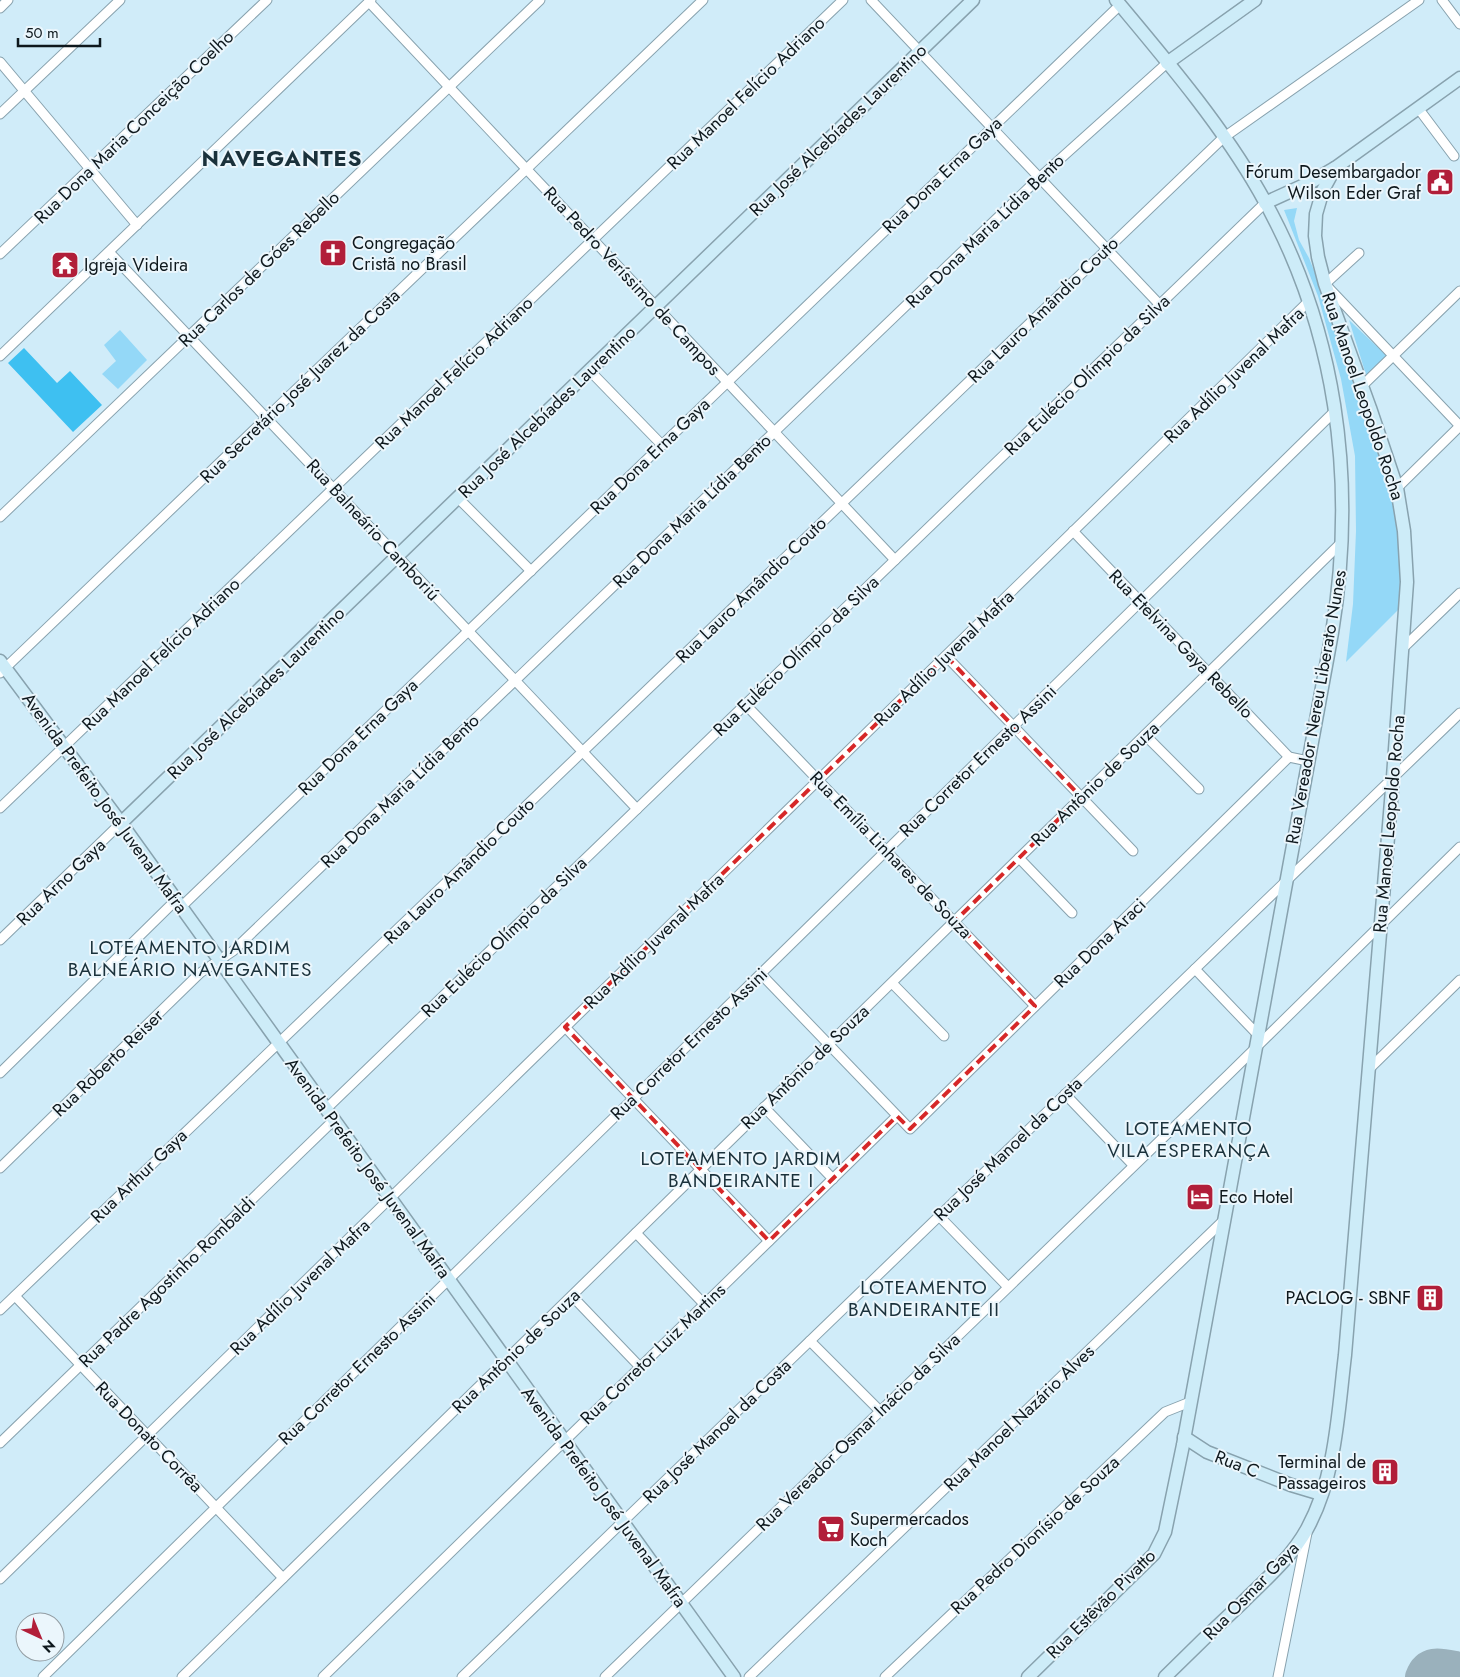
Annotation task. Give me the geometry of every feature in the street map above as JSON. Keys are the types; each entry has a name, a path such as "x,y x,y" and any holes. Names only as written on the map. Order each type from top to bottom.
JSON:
{"main road":[{"name":"Rua José Alcebíades Laurentino","path":"121,824 973,0"},
{"path":"1167,63 1256,0"},
{"name":"Rua Vereador Nereu Liberato Nunes","path":"1118,2 1167,63 1223,138 1266,203 1277,224 1298,272 1322,348 1335,411 1341,451 1343,486 1342,542 1336,610 1184,1437"},
{"name":"Rua Manoel Leopoldo Rocha","path":"1266,203 1311,182 1334,168 1460,78"},
{"name":"Rua Manoel Leopoldo Rocha","path":"1321,1494 1330,1465 1345,1355 1394,777 1407,582 1404,531 1397,488 1325,284 1318,257 1315,236 1316,214 1323,190 1334,168"},
{"name":"Avenida Prefeito José Juvenal Mafra","path":"2,667 64,747 179,904 734,1677"},
{"name":"Rua C","path":"1184,1437 1207,1452 1291,1485 1321,1494"},
{"name":"Rua Estêvão Pivatto","path":"1028,1677 1154,1554 1165,1532 1184,1437"},
{"name":"Rua Osmar Gaya","path":"1165,1677 1288,1557 1308,1528 1321,1494"}],"street":[{"path":"0,8 8,0"},
{"path":"0,114 120,0"},
{"name":"Rua Dona Maria Conceição Coelho","path":"0,254 267,0"},
{"name":"Rua Carlos de Góes Rebello","path":"0,517 540,0"},
{"name":"Rua Secretário José Juarez da Costa","path":"2,667 267,418 704,0"},
{"name":"Rua Manoel Felício Adriano","path":"0,808 843,0"},
{"path":"871,0 1160,305"},
{"name":"Rua Lauro Amândio Couto","path":"279,1043 1223,138 1419,0"},
{"path":"1442,0 1460,24"},
{"path":"0,356 370,1"},
{"name":"Rua Pedro Veríssimo de Campos","path":"370,1 895,560"},
{"name":"Rua Dona Erna Gaya","path":"0,1073 531,571 992,128 1118,2"},
{"path":"0,62 137,225"},
{"name":"Rua Dona Maria Lídia Bento","path":"219,961 233,951 1039,178 1167,63"},
{"path":"1418,108 1454,156"},
{"name":"Rua Eulécio Olímpio da Silva","path":"326,1108 1266,203"},
{"name":"Rua Balneário Camboriú","path":"109,252 637,809"},
{"path":"1359,253 1325,284 1460,426 1397,488"},
{"path":"1362,386 1460,291"},
{"name":"Rua Adílio Juvenal Mafra","path":"0,1580 1308,302"},
{"path":"590,371 662,444"},
{"name":"Rua Corretor Ernesto Assini","path":"43,1677 1335,411"},
{"path":"458,498 531,571"},
{"name":"Rua Etelvina Gaya Rebello","path":"1074,531 1289,757"},
{"name":"Rua Antônio de Souza","path":"182,1677 1342,542"},
{"path":"1402,649 1460,593"},
{"path":"946,656 1133,852"},
{"name":"Rua Emília Linhares de Souza","path":"745,704 1036,1006"},
{"name":"Rua José Manoel da Costa","path":"462,1677 1460,713"},
{"path":"1145,735 1199,789"},
{"path":"1289,757 1308,761"},
{"name":"Rua Dona Araci","path":"897,1116 910,1129 1289,757"},
{"name":"Rua Arno Gaya","path":"0,940 121,824"},
{"name":"Rua Vereador Osmar Inácio da Silva","path":"606,1677 1133,1165 1256,1041 1460,847"},
{"path":"1019,858 1072,913"},
{"name":"Rua Roberto Reiser","path":"0,1168 200,973 219,961"},
{"path":"1195,969 1256,1041"},
{"path":"761,974 897,1116"},
{"path":"1368,1070 1460,980"},
{"path":"892,983 944,1036"},
{"path":"565,1027 769,1241"},
{"name":"Rua Arthur Gaya","path":"0,1310 279,1043"},
{"path":"1065,1094 1133,1165"},
{"path":"764,1108 833,1178"},
{"name":"Rua Corretor Luiz Martins","path":"323,1677 897,1116"},
{"name":"Rua Padre Agostinho Rombaldi","path":"0,1443 334,1120"},
{"path":"939,1216 1008,1287"},
{"name":"Rua Manoel Nazário Alves","path":"749,1677 1224,1220"},
{"path":"636,1233 704,1304"},
{"name":"Rua Donato Corrêa","path":"15,1296 283,1578"},
{"path":"572,1296 640,1367"},
{"path":"810,1340 880,1411"},
{"name":"Rua Pedro Dionísio de Souza","path":"885,1677 1165,1412 1190,1402"},
{"path":"1278,1677 1308,1528"},
{"path":"1288,1557 1300,1565"}],"highlighted area":[{"path":"946,656 1081,797 955,921 1035,1006 910,1129 897,1116 769,1241 565,1027"}],"shaded area":[{"path":"1297,208 1294,221 1299,240 1309,258 1330,311 1375,438 1391,491 1397,521 1401,558 1402,606 1346,662 1353,604 1356,531 1355,456 1341,379 1318,296 1284,210"},
{"path":"1349,320 1388,357 1367,378"},
{"path":"120,330 147,360 118,389 102,374 116,361 104,345"},
{"path":"24,348 57,383 70,371 102,405 73,432 8,363"}],"taxiway":[{"path":"1420,1677 1423,1671 1432,1664 1437,1663 1460,1667"}],"place":[{"name":"Fórum Desembargador Wilson Eder Graf","path":"1440,182"},
{"name":"Congregação Cristã no Brasil","path":"333,253"},
{"name":"Igreja Videira","path":"65,265"},
{"name":"Eco Hotel","path":"1200,1197"},
{"name":"PACLOG - SBNF","path":"1430,1298"},
{"name":"Terminal de Passageiros","path":"1385,1472"},
{"name":"Supermercados Koch","path":"831,1529"}],"district":[{"name":"NAVEGANTES","path":"282,158"},
{"name":"LOTEAMENTO JARDIM BALNEÁRIO NAVEGANTES","path":"190,958"},
{"name":"LOTEAMENTO VILA ESPERANÇA","path":"1189,1139"},
{"name":"LOTEAMENTO JARDIM BANDEIRANTE I","path":"741,1169"},
{"name":"LOTEAMENTO BANDEIRANTE II","path":"924,1298"}]}
